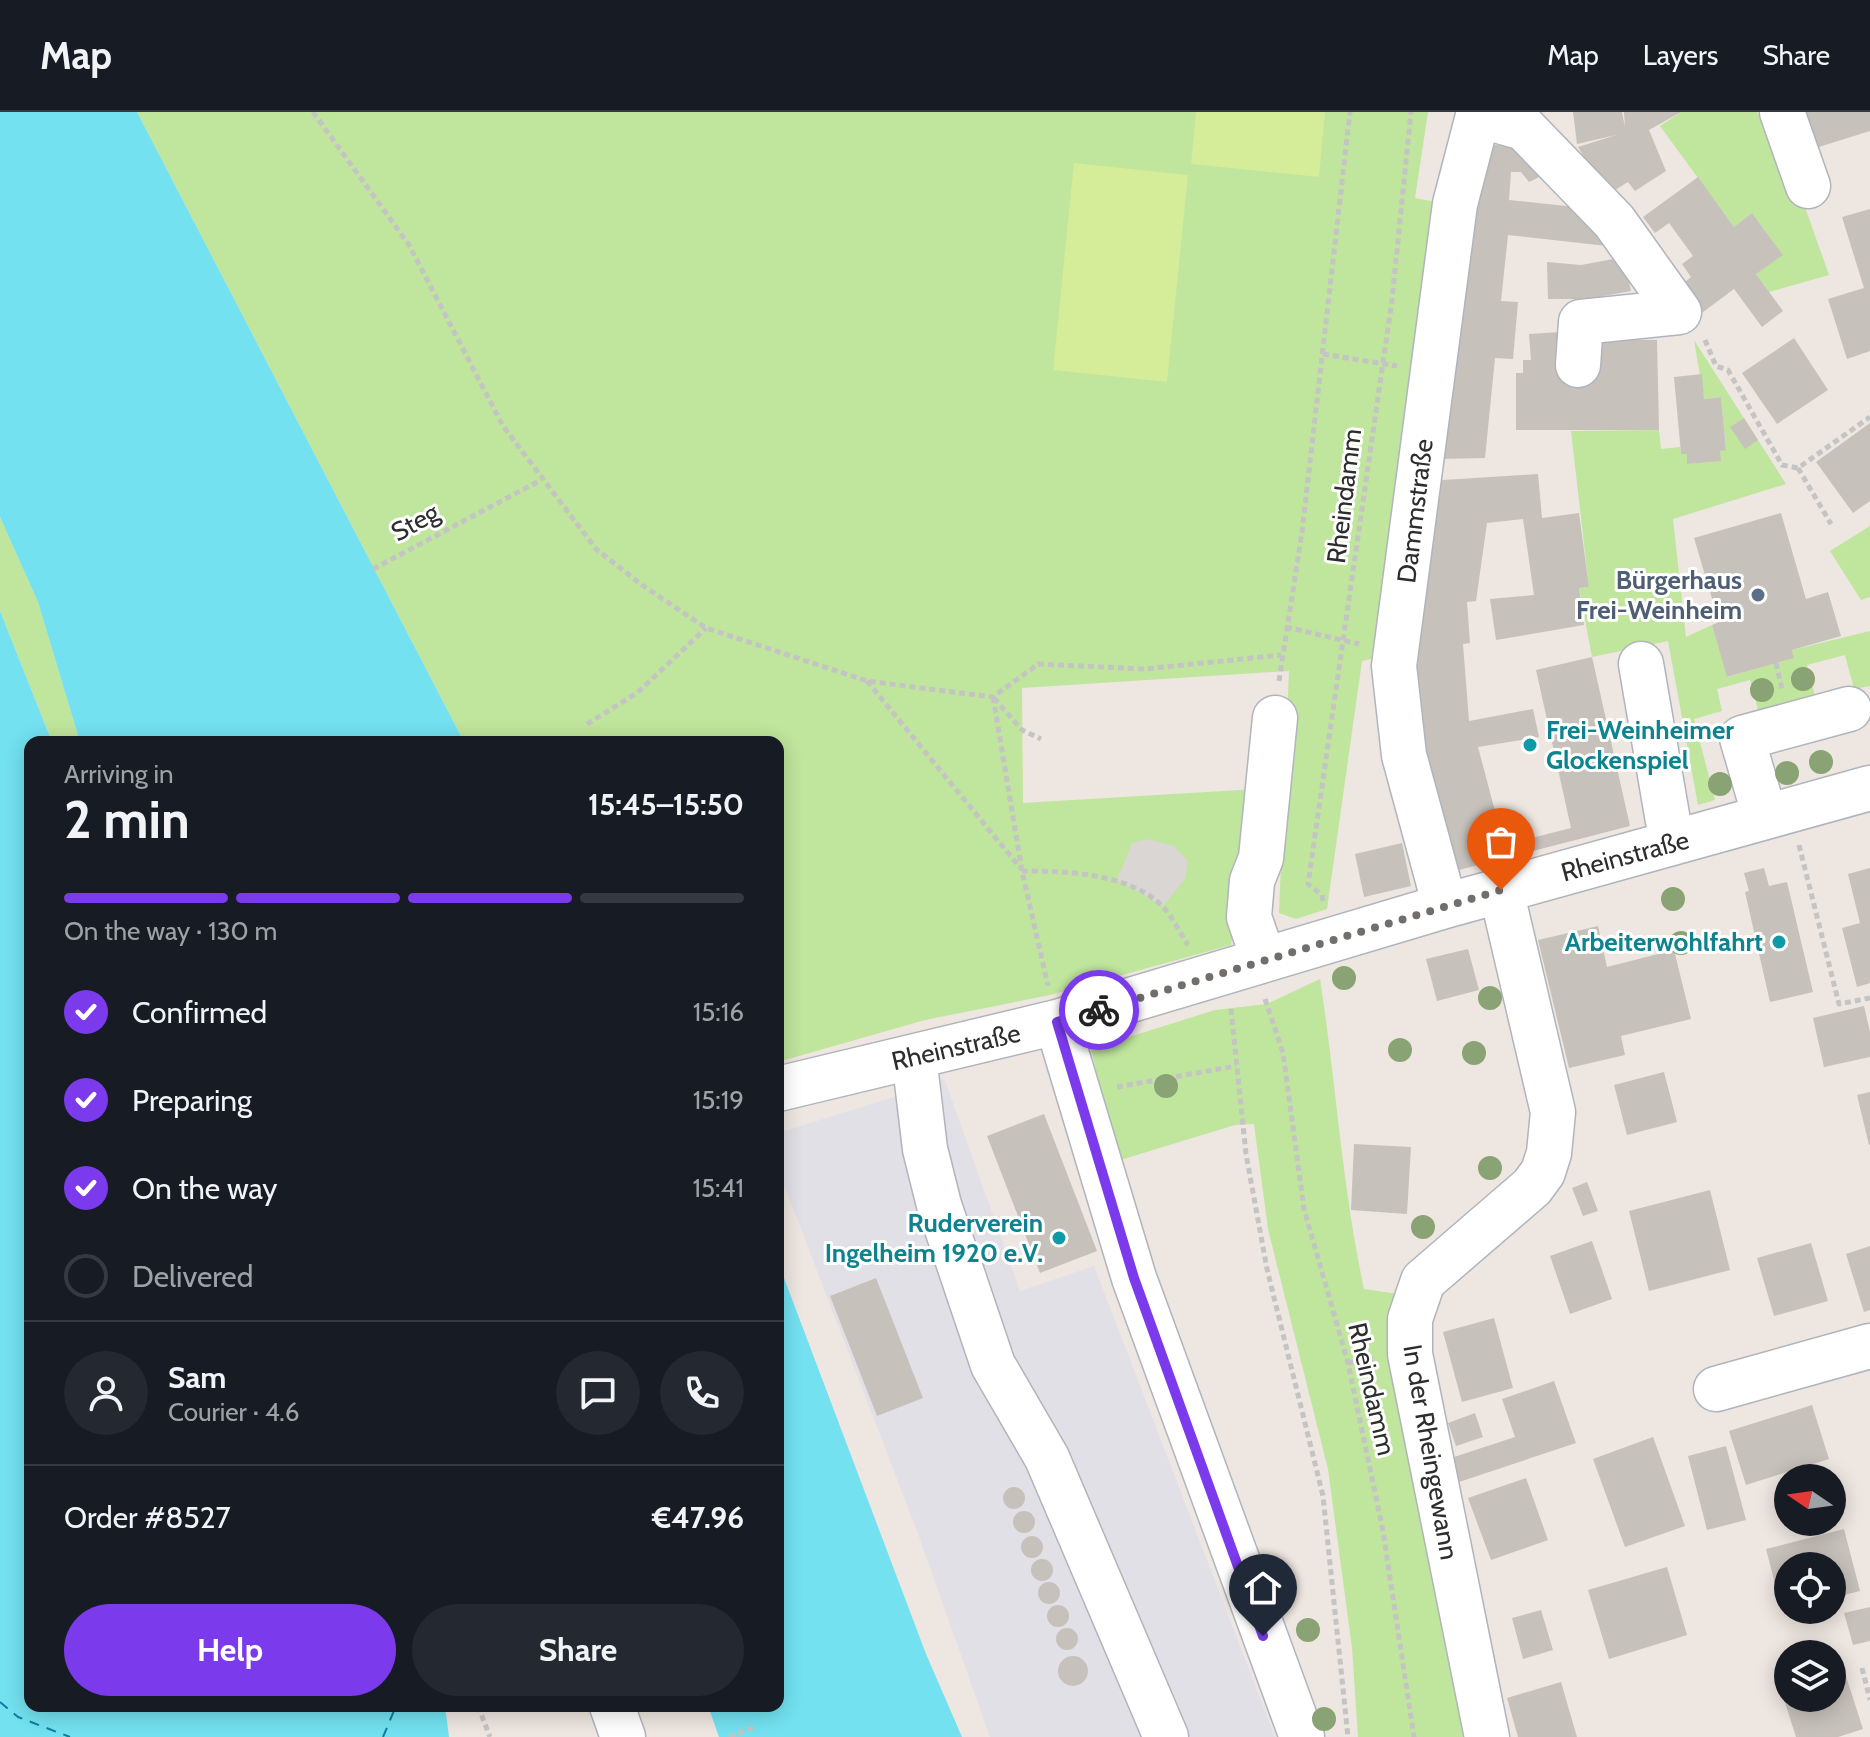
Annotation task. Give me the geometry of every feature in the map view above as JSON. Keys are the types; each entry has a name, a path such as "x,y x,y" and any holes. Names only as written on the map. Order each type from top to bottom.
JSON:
{"street":[{"path":"1782,112 1808,186"},
{"name":"Dammstraße","path":"1445,906 1404,755 1394,666 1455,204 1478,114 1524,128 1614,221 1679,312"},
{"path":"1578,365 1581,322 1679,312"},
{"path":"1641,664 1668,821"},
{"path":"1781,827 1742,738 1849,709"},
{"path":"1235,965 1249,917 1252,881 1261,858 1275,718"},
{"name":"Rheinstraße","path":"784,1088 1057,1022 1235,965 1501,890 1781,827 1870,788"},
{"name":"In der Rheingewann","path":"1487,1737 1410,1354 1410,1319 1423,1281 1532,1187 1543,1172 1549,1153 1553,1112 1501,890"},
{"path":"1057,1022 1134,1278 1302,1737"},
{"path":"914,1057 925,1149 939,1205 993,1365 1047,1458 1166,1737"},
{"path":"1716,1389 1870,1346"},
{"path":"614,1712 623,1737"}],"path":[{"path":"313,112 409,245 503,426 596,549 706,628 867,681 993,697 1022,730 1041,739"},
{"path":"1275,718 1281,655 1302,532 1350,112"},
{"name":"Rheindamm","path":"1322,895 1308,884 1382,362 1411,112"},
{"path":"1679,312 1695,318 1716,366 1728,370 1782,465 1798,468 1870,417"},
{"path":"1323,354 1382,362"},
{"path":"1798,468 1831,524"},
{"name":"Steg","path":"373,569 477,511 541,480"},
{"path":"1286,627 1344,642"},
{"path":"587,724 637,693 706,628"},
{"path":"993,697 1038,664 1145,669 1281,655"},
{"path":"867,681 1022,871"},
{"path":"993,697 1022,871 1039,942"},
{"path":"1781,827 1839,1004 1870,998"},
{"path":"1022,871 1069,871 1117,880 1163,906 1187,944 1235,965 1231,1010 1246,1154 1267,1269 1323,1496 1348,1737"},
{"name":"Rheindamm","path":"1235,965 1268,1014 1283,1053 1304,1209 1348,1363 1383,1531 1414,1737"},
{"path":"1080,1103 1100,1090 1236,1066"},
{"path":"1862,1668 1870,1700"},
{"path":"480,1712 490,1737"},
{"path":"729,1737 757,1726"}],"shaded area":[{"path":"1148,839 1174,846 1188,861 1185,879 1163,906 1117,880 1132,843"},
{"path":"944,1078 1020,1291 1094,1266 1275,1737 990,1737 917,1531 784,1185 784,1131 939,1083"}],"green space":[{"path":"137,112 1428,112 1415,198 1436,202 1377,658 1362,661 1327,909 1296,919 1279,913 1289,671 1022,688 1023,803 1257,789 1231,945 1050,995 925,1020 784,1060 784,736 461,736"},
{"path":"1196,112 1325,112 1319,177 1191,164"},
{"path":"1681,112 1757,112 1760,118 1772,114 1829,275 1769,292 1756,274 1782,254 1752,213 1734,227 1660,126"},
{"path":"1074,163 1188,175 1167,382 1053,370"},
{"path":"1694,340 1786,484 1673,519 1686,637 1712,625 1728,677 1793,658 1792,650 1870,631 1870,686 1854,689 1845,655 1807,665 1816,700 1759,714 1750,680 1717,689 1722,711 1694,719 1715,800 1698,805 1668,641 1592,657 1579,588 1589,587 1571,431 1659,430 1661,449 1680,447 1681,454 1687,454 1687,464 1720,460 1720,451 1726,449 1721,397 1704,399"},
{"path":"0,517 38,602 78,736 50,736 0,611"},
{"path":"1870,526 1870,597 1861,600 1830,551"},
{"path":"1320,979 1356,1251 1364,1289 1398,1294 1470,1737 1358,1737 1352,1648 1328,1469 1268,1229 1254,1124 1235,1125 1117,1161 1091,1049 1215,1010 1267,1004"}],"water":[{"path":"0,112 137,112 461,736 78,736 38,602 0,517"},
{"path":"0,611 50,736 24,736 24,1712 446,1712 449,1737 0,1737"},
{"path":"784,1278 926,1654 962,1737 719,1737 710,1712 784,1712"}],"building":[{"path":"1573,112 1622,112 1625,127 1624,112 1681,112 1649,130 1666,171 1635,191 1628,182 1607,195 1578,147 1616,135 1577,144"},
{"path":"1794,112 1870,112 1870,131 1806,151"},
{"path":"1478,144 1530,147 1552,171 1529,182 1521,172 1511,172 1509,200 1585,208 1616,247 1508,235 1501,301 1518,302 1513,359 1495,358 1485,458 1439,459"},
{"path":"1698,177 1734,227 1752,213 1783,255 1756,274 1783,311 1762,327 1734,289 1699,315 1679,287 1691,277 1682,264 1693,256 1669,223 1655,233 1643,217"},
{"path":"1870,209 1870,351 1847,359 1828,299 1864,288 1842,217"},
{"path":"1624,257 1631,291 1587,299 1548,299 1547,262 1581,265"},
{"path":"1560,332 1597,340 1657,340 1659,430 1516,430 1516,373 1523,373 1523,360 1531,360 1529,334"},
{"path":"1794,338 1828,390 1777,424 1742,373"},
{"path":"1702,374 1704,399 1721,397 1726,450 1720,451 1721,461 1687,464 1687,454 1681,454 1674,377"},
{"path":"1744,418 1758,440 1745,449 1730,427"},
{"path":"1870,423 1870,501 1853,513 1816,462"},
{"path":"1538,474 1542,518 1579,513 1589,587 1579,588 1584,625 1496,640 1490,599 1534,595 1523,519 1487,523 1476,601 1467,602 1470,643 1463,644 1469,721 1533,709 1539,737 1478,747 1504,845 1571,828 1536,670 1592,657 1630,826 1451,872 1420,725 1409,649 1427,481"},
{"name":"Bürgerhaus Frei-Weinheim","path":"1781,513 1806,599 1828,592 1841,636 1792,650 1794,658 1727,677 1712,625 1719,622 1694,538"},
{"path":"1402,843 1411,886 1364,897 1355,854"},
{"name":"Arbeiterwohlfahrt","path":"1764,868 1769,886 1787,882 1813,992 1770,1002 1745,892 1749,891 1744,873"},
{"path":"1870,868 1870,983 1857,987 1842,928 1860,923 1848,874"},
{"path":"1598,926 1607,967 1674,950 1691,1019 1621,1036 1625,1055 1569,1068 1538,940"},
{"path":"1468,949 1479,990 1437,1001 1426,959"},
{"path":"1864,1006 1870,1032 1870,1057 1824,1067 1813,1018"},
{"path":"1664,1072 1677,1122 1627,1135 1614,1085"},
{"path":"1870,1092 1870,1145 1869,1145 1857,1095"},
{"path":"1044,1114 1097,1251 1040,1273 987,1136"},
{"path":"1354,1144 1411,1147 1407,1214 1351,1210"},
{"path":"1587,1182 1598,1211 1583,1216 1572,1188"},
{"path":"1710,1190 1730,1270 1649,1291 1629,1211"},
{"path":"1592,1241 1612,1299 1570,1314 1550,1256"},
{"path":"1811,1243 1828,1301 1774,1316 1757,1258"},
{"path":"1870,1246 1870,1310 1864,1312 1846,1254"},
{"path":"876,1278 923,1398 877,1416 830,1296"},
{"path":"1494,1318 1513,1388 1462,1402 1443,1332"},
{"path":"1554,1381 1576,1443 1459,1482 1451,1458 1515,1437 1502,1399"},
{"path":"1812,1405 1829,1459 1813,1464 1774,1464 1774,1476 1746,1485 1729,1431"},
{"path":"1475,1413 1483,1437 1456,1446 1448,1423"},
{"path":"1653,1437 1685,1526 1625,1547 1593,1459"},
{"path":"1726,1446 1746,1520 1707,1530 1688,1456"},
{"path":"1526,1478 1548,1540 1491,1560 1468,1498"},
{"path":"1014,1487 1022,1490 1025,1498 1022,1506 1014,1509 1006,1506 1003,1498 1006,1490"},
{"path":"1024,1511 1032,1514 1035,1522 1032,1530 1024,1533 1016,1530 1013,1522 1016,1514"},
{"path":"1032,1536 1040,1539 1043,1547 1040,1555 1032,1558 1024,1555 1021,1547 1024,1539"},
{"path":"1817,1536 1846,1536 1860,1591 1846,1594 1846,1552 1774,1552 1774,1580 1766,1549"},
{"path":"1042,1559 1050,1562 1053,1570 1050,1578 1042,1581 1034,1578 1031,1570 1034,1562"},
{"path":"1667,1567 1687,1635 1609,1659 1588,1590"},
{"path":"1049,1582 1057,1585 1060,1593 1057,1601 1049,1604 1041,1601 1038,1593 1041,1585"},
{"path":"1058,1605 1066,1608 1069,1616 1066,1624 1058,1627 1050,1624 1047,1616 1050,1608"},
{"path":"1870,1607 1870,1641 1853,1645 1846,1613"},
{"path":"1541,1610 1553,1650 1523,1659 1512,1618"},
{"path":"1067,1628 1075,1631 1078,1639 1075,1647 1067,1650 1059,1647 1056,1639 1059,1631"},
{"path":"1073,1656 1079,1657 1087,1665 1087,1677 1079,1685 1073,1686 1067,1685 1059,1677 1058,1671 1059,1665 1067,1657"},
{"path":"1846,1676 1863,1729 1838,1737 1796,1737 1788,1712 1846,1712"},
{"path":"1561,1682 1577,1737 1518,1737 1507,1698"}],"ferry route":[{"path":"0,1702 18,1717 70,1737"},
{"path":"383,1737 393,1712"}],"way so far":[{"path":"1099,1010 1501,890"}],"place":[{"name":"Bürgerhaus Frei-Weinheim","path":"1758,595"},
{"name":"Frei-Weinheimer Glockenspiel","path":"1530,745"},
{"name":"Arbeiterwohlfahrt","path":"1779,942"},
{"name":"Ruderverein Ingelheim 1920 e.V.","path":"1059,1238"}],"route":[{"path":"1099,1010 1057,1022 1134,1278 1263,1636"}]}
